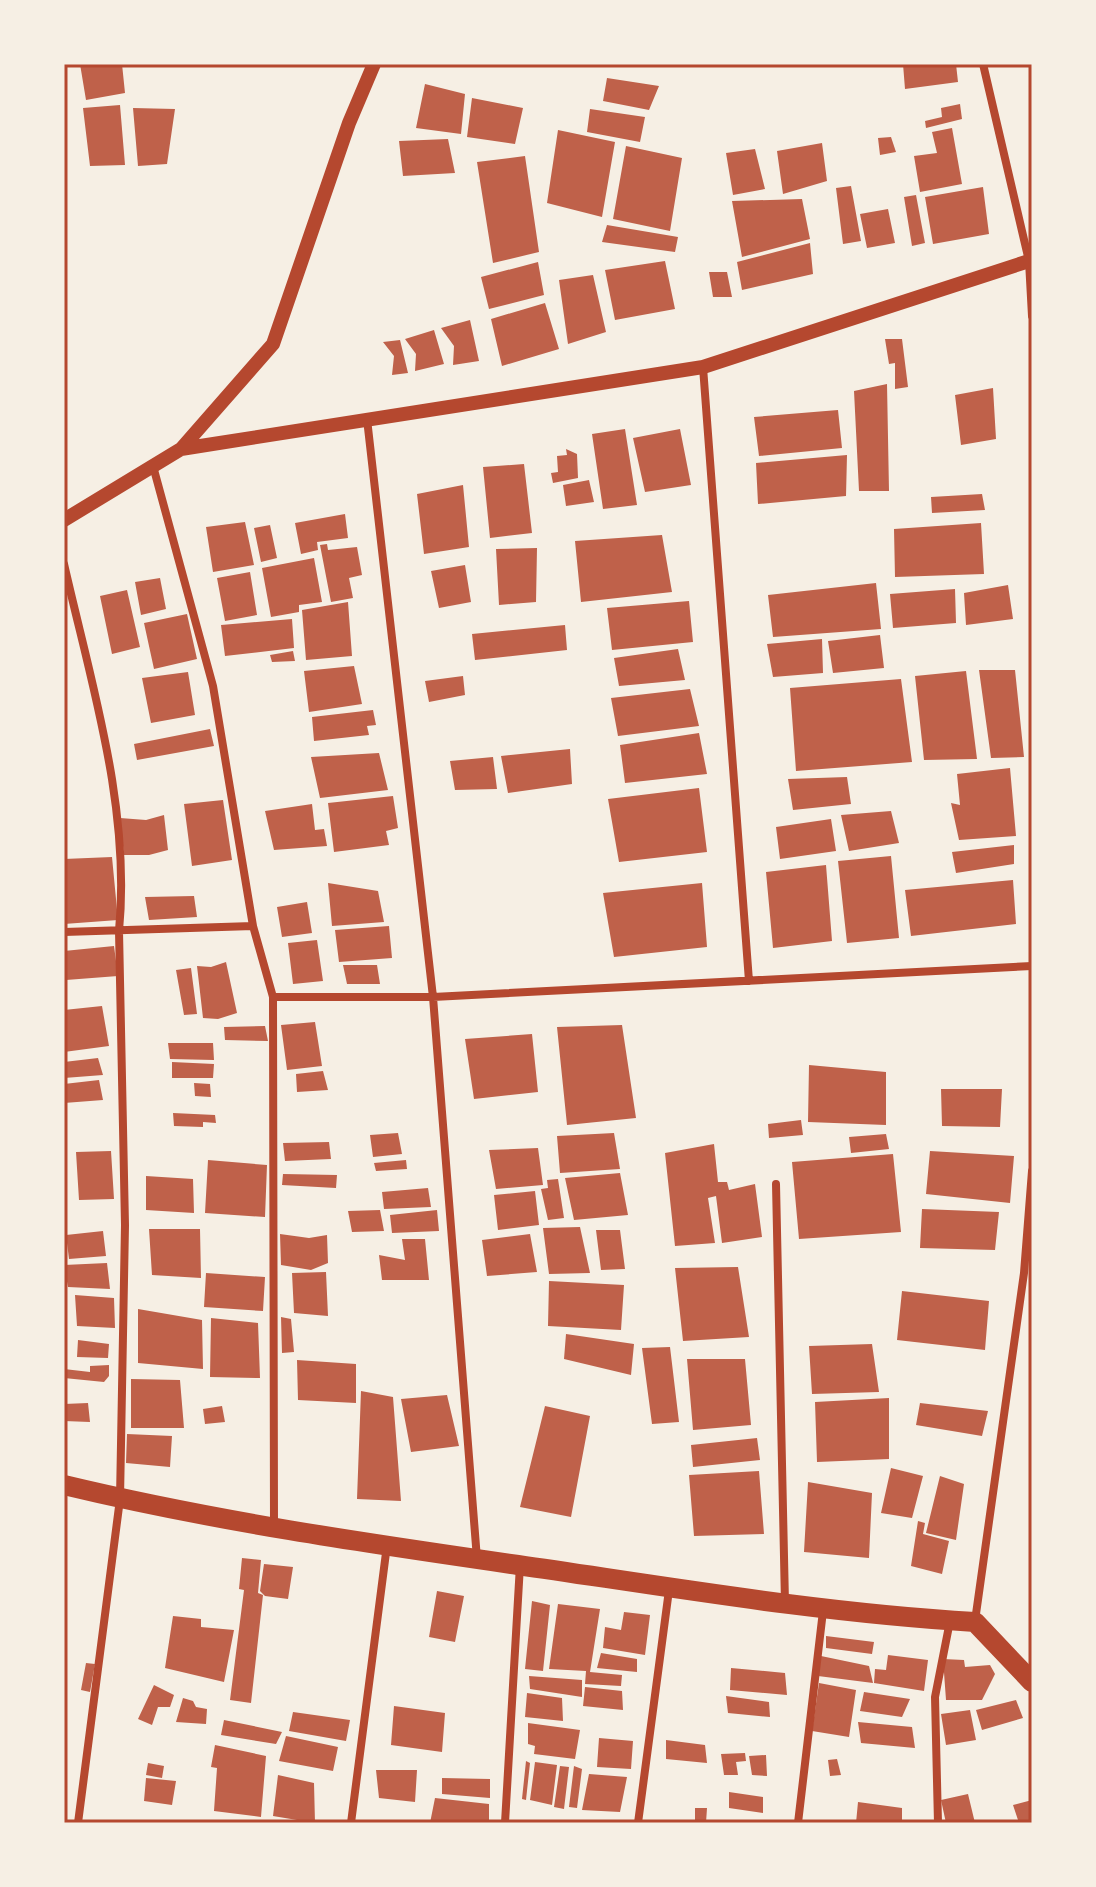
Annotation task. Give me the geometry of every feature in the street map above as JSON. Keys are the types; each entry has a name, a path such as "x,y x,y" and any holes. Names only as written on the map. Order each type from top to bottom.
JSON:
{"main road":[{"path":"64,1485 274,1530 387,1544 669,1590 823,1610 975,1622 1032,1682"}],"street":[{"path":"64,520 181,449 273,344 349,123 374,64"},
{"path":"983,64 1030,261 1032,316"},
{"path":"181,449 703,367 1030,261"},
{"path":"703,367 749,981"},
{"path":"367,419 433,997 477,1559"},
{"path":"153,466 213,686 253,926 273,997 274,1530"},
{"path":"64,564 97,707 117,823 123,886 119,931 125,1225 120,1499 78,1823"},
{"path":"64,932 253,926"},
{"path":"273,997 433,997 1032,966"},
{"path":"975,1622 1028,1273 1032,1171"},
{"path":"776,1184 785,1605"},
{"path":"351,1823 387,1544"},
{"path":"505,1823 520,1565"},
{"path":"638,1823 669,1590"},
{"path":"798,1823 823,1610"},
{"path":"938,1823 935,1697 951,1621"}],"building":[{"path":"80,64 122,64 125,93 86,100"},
{"path":"903,64 956,64 958,82 905,89"},
{"path":"607,78 659,86 649,110 603,101"},
{"path":"425,84 465,94 461,134 416,128"},
{"path":"472,98 523,108 515,144 467,137"},
{"path":"960,104 962,119 926,128 925,121 942,117 941,108"},
{"path":"120,105 125,165 90,166 83,108"},
{"path":"133,108 175,109 167,164 138,166"},
{"path":"590,109 645,117 640,142 587,132"},
{"path":"952,128 962,184 920,192 914,156 937,153 932,132"},
{"path":"558,130 615,142 602,217 547,203"},
{"path":"891,137 896,152 880,155 878,138"},
{"path":"448,139 455,173 403,176 399,141"},
{"path":"822,143 827,181 783,194 777,151"},
{"path":"626,146 682,158 670,231 613,219"},
{"path":"755,149 765,189 733,195 726,153"},
{"path":"525,156 539,252 493,263 477,162"},
{"path":"851,186 861,241 843,244 836,188"},
{"path":"983,187 989,234 933,244 925,197"},
{"path":"916,195 925,243 912,246 904,197"},
{"path":"802,199 810,239 742,257 732,201"},
{"path":"888,209 895,243 867,248 860,214"},
{"path":"607,225 678,237 675,252 602,242"},
{"path":"810,243 813,274 742,290 737,262"},
{"path":"665,261 675,309 615,320 605,270"},
{"path":"538,262 544,295 489,309 481,277"},
{"path":"709,272 727,272 732,297 713,297"},
{"path":"593,275 606,332 568,344 559,280"},
{"path":"545,303 559,349 502,366 491,319"},
{"path":"470,320 479,361 453,365 454,346 441,328"},
{"path":"434,330 444,364 415,371 416,354 405,339"},
{"path":"885,339 902,339 908,387 895,389 895,363 889,364"},
{"path":"400,340 408,373 392,375 394,356 383,342"},
{"path":"887,384 889,491 859,491 854,391"},
{"path":"993,388 996,439 961,445 955,395"},
{"path":"838,410 842,448 759,456 754,417"},
{"path":"625,429 637,505 603,509 592,434"},
{"path":"680,429 691,485 645,492 633,438"},
{"path":"566,449 577,454 578,478 553,483 551,473 558,472 557,456 567,455"},
{"path":"847,455 846,496 758,504 756,463"},
{"path":"524,464 532,533 490,538 483,467"},
{"path":"589,480 594,502 566,506 563,485"},
{"path":"463,485 469,547 424,554 417,494"},
{"path":"982,494 985,510 932,513 931,497"},
{"path":"345,514 348,538 317,542 318,550 301,554 295,523"},
{"path":"245,522 254,565 213,572 206,527"},
{"path":"981,523 984,574 895,577 894,529"},
{"path":"270,525 277,558 261,562 254,528"},
{"path":"662,535 672,592 581,602 575,541"},
{"path":"327,544 328,550 357,547 362,575 349,578 353,598 331,602 320,545"},
{"path":"537,548 536,602 499,605 496,549"},
{"path":"314,558 322,602 299,605 299,612 271,617 262,568"},
{"path":"465,565 471,602 439,608 431,571"},
{"path":"250,572 257,615 225,621 217,578"},
{"path":"160,578 166,609 141,615 135,582"},
{"path":"876,583 881,629 773,637 768,595"},
{"path":"1008,585 1013,619 966,625 964,593"},
{"path":"955,589 956,623 893,628 890,594"},
{"path":"127,590 140,647 112,654 100,596"},
{"path":"689,601 693,642 612,650 607,608"},
{"path":"348,602 352,656 306,660 302,610"},
{"path":"187,614 197,659 154,669 144,623"},
{"path":"292,619 294,648 225,656 221,625"},
{"path":"565,625 567,650 475,660 472,634"},
{"path":"880,635 884,668 833,673 828,641"},
{"path":"822,639 823,673 773,677 767,644"},
{"path":"678,649 685,680 619,686 614,658"},
{"path":"293,651 295,661 272,662 270,655"},
{"path":"354,666 362,704 309,712 304,671"},
{"path":"979,670 1015,670 1024,757 991,758"},
{"path":"966,671 977,759 924,760 915,676"},
{"path":"188,672 195,715 151,723 142,678"},
{"path":"463,676 465,695 429,702 425,681"},
{"path":"901,679 912,762 796,771 790,688"},
{"path":"690,689 699,726 618,736 611,698"},
{"path":"373,710 376,725 367,726 369,735 314,741 312,717"},
{"path":"210,729 214,746 137,760 134,744"},
{"path":"699,733 707,774 625,783 620,745"},
{"path":"570,749 572,784 508,793 501,756"},
{"path":"379,753 388,790 320,798 311,757"},
{"path":"493,757 497,789 455,790 450,761"},
{"path":"1010,768 1016,836 959,840 951,803 960,805 957,774"},
{"path":"847,777 851,804 793,810 788,779"},
{"path":"699,788 707,852 619,862 608,799"},
{"path":"393,796 398,828 386,831 389,845 334,852 328,803"},
{"path":"223,800 232,860 192,866 184,804"},
{"path":"312,804 315,830 324,829 327,846 274,850 265,811"},
{"path":"891,811 899,843 849,851 841,815"},
{"path":"164,815 168,850 149,855 124,855 120,818 146,820"},
{"path":"831,819 836,851 780,859 776,827"},
{"path":"1014,845 1014,864 956,873 952,852"},
{"path":"891,856 899,938 847,943 838,861"},
{"path":"112,857 118,920 64,924 64,859"},
{"path":"826,865 832,941 773,948 766,872"},
{"path":"1013,880 1016,924 911,936 905,890"},
{"path":"328,883 378,891 384,922 332,926"},
{"path":"702,883 707,947 614,957 603,893"},
{"path":"194,896 197,917 149,920 145,897"},
{"path":"307,902 312,933 282,937 277,907"},
{"path":"389,926 392,958 339,962 335,930"},
{"path":"317,940 323,981 293,984 288,943"},
{"path":"114,946 118,976 66,980 64,951"},
{"path":"226,962 237,1013 218,1019 203,1018 197,966 211,967"},
{"path":"343,965 377,965 380,984 347,984"},
{"path":"191,968 197,1014 184,1015 176,970"},
{"path":"102,1006 109,1046 64,1052 64,1010"},
{"path":"315,1022 322,1066 287,1070 281,1025"},
{"path":"622,1025 636,1118 567,1125 557,1027"},
{"path":"265,1026 268,1041 225,1040 224,1027"},
{"path":"532,1034 538,1092 474,1099 465,1039"},
{"path":"168,1043 213,1043 214,1060 170,1059"},
{"path":"98,1058 103,1075 64,1078 64,1062"},
{"path":"172,1062 214,1064 213,1078 172,1078"},
{"path":"809,1065 886,1072 886,1125 808,1122"},
{"path":"323,1071 328,1090 297,1092 296,1074"},
{"path":"99,1080 103,1100 64,1103 64,1084"},
{"path":"194,1083 210,1084 211,1097 195,1096"},
{"path":"941,1089 1002,1089 1000,1127 942,1126"},
{"path":"173,1113 215,1115 216,1123 203,1122 203,1127 174,1126"},
{"path":"801,1120 803,1135 769,1138 768,1124"},
{"path":"398,1133 402,1154 373,1157 370,1135"},
{"path":"614,1133 620,1169 560,1173 557,1136"},
{"path":"886,1134 889,1149 851,1153 849,1137"},
{"path":"329,1142 331,1159 285,1161 283,1143"},
{"path":"714,1144 718,1182 727,1182 729,1190 755,1184 762,1237 722,1243 716,1196 708,1198 715,1243 675,1246 665,1153"},
{"path":"538,1148 543,1185 496,1189 489,1150"},
{"path":"111,1151 114,1199 79,1200 76,1152"},
{"path":"930,1151 1014,1156 1010,1203 926,1194"},
{"path":"893,1154 901,1232 799,1239 792,1162"},
{"path":"208,1160 267,1165 265,1217 205,1213"},
{"path":"406,1160 407,1169 376,1171 374,1163"},
{"path":"620,1173 628,1215 574,1220 565,1178"},
{"path":"283,1174 337,1175 336,1188 282,1185"},
{"path":"146,1176 193,1179 194,1213 146,1210"},
{"path":"558,1179 564,1218 548,1220 541,1189 548,1188 547,1180"},
{"path":"428,1188 431,1207 384,1209 382,1192"},
{"path":"535,1191 539,1225 498,1230 494,1195"},
{"path":"922,1209 999,1212 995,1250 920,1248"},
{"path":"380,1210 384,1231 352,1232 348,1211"},
{"path":"437,1210 439,1231 392,1233 390,1215"},
{"path":"580,1227 590,1273 549,1274 543,1228"},
{"path":"149,1229 200,1229 201,1278 152,1275"},
{"path":"596,1230 620,1230 625,1269 601,1270"},
{"path":"103,1231 106,1256 69,1259 66,1235"},
{"path":"280,1234 309,1238 327,1235 328,1263 311,1270 281,1265"},
{"path":"530,1234 537,1272 487,1276 482,1240"},
{"path":"402,1239 425,1239 429,1280 382,1280 379,1255 405,1260"},
{"path":"107,1263 110,1289 68,1287 64,1265"},
{"path":"738,1267 749,1337 683,1341 675,1268"},
{"path":"326,1272 328,1316 294,1313 292,1273"},
{"path":"206,1273 265,1277 263,1311 204,1307"},
{"path":"549,1281 624,1285 621,1330 548,1326"},
{"path":"902,1291 989,1301 985,1350 897,1340"},
{"path":"75,1295 114,1298 115,1328 77,1326"},
{"path":"138,1309 202,1320 203,1369 138,1363"},
{"path":"281,1317 291,1319 294,1352 282,1353"},
{"path":"211,1318 258,1323 260,1378 210,1377"},
{"path":"566,1334 634,1344 631,1375 564,1359"},
{"path":"78,1340 109,1344 108,1358 77,1357"},
{"path":"872,1344 879,1392 812,1394 809,1346"},
{"path":"670,1347 679,1422 652,1424 642,1348"},
{"path":"687,1359 745,1359 751,1425 693,1430"},
{"path":"297,1360 356,1364 356,1403 298,1400"},
{"path":"109,1365 109,1376 104,1382 64,1378 64,1369 90,1372 90,1366"},
{"path":"131,1379 180,1380 184,1428 131,1428"},
{"path":"361,1391 393,1397 401,1501 357,1499"},
{"path":"447,1395 459,1446 411,1452 401,1399"},
{"path":"889,1398 889,1459 817,1462 815,1402"},
{"path":"88,1403 90,1422 64,1421 64,1404"},
{"path":"920,1403 988,1411 982,1436 916,1425"},
{"path":"222,1406 225,1422 205,1424 203,1409"},
{"path":"545,1406 590,1416 571,1517 520,1507"},
{"path":"127,1434 172,1436 170,1467 126,1463"},
{"path":"757,1438 760,1460 693,1467 691,1445"},
{"path":"891,1468 923,1476 912,1518 881,1513"},
{"path":"759,1471 764,1534 694,1536 689,1475"},
{"path":"940,1476 964,1484 956,1540 926,1533"},
{"path":"808,1482 872,1493 869,1558 804,1552"},
{"path":"918,1521 925,1523 923,1534 949,1541 942,1574 911,1566"},
{"path":"242,1558 261,1560 258,1593 263,1595 251,1703 230,1700 244,1590 239,1589"},
{"path":"264,1564 293,1567 288,1599 265,1596 260,1591"},
{"path":"437,1591 464,1596 455,1642 429,1637"},
{"path":"532,1601 550,1605 543,1671 525,1669"},
{"path":"558,1604 600,1609 590,1672 622,1675 621,1686 585,1684 586,1671 549,1669"},
{"path":"624,1612 650,1615 645,1655 603,1648 605,1627 621,1630"},
{"path":"173,1616 201,1619 201,1627 234,1630 224,1682 165,1668"},
{"path":"826,1636 874,1642 872,1654 826,1648"},
{"path":"601,1653 637,1659 637,1672 597,1668"},
{"path":"888,1655 928,1660 924,1691 874,1683 875,1669 886,1670"},
{"path":"821,1656 869,1666 873,1683 818,1676"},
{"path":"943,1659 964,1660 965,1667 990,1665 995,1674 982,1700 946,1700"},
{"path":"86,1663 95,1664 90,1692 81,1690"},
{"path":"731,1668 785,1673 787,1695 730,1690"},
{"path":"529,1676 582,1680 582,1697 530,1689"},
{"path":"819,1683 856,1690 849,1737 812,1731"},
{"path":"154,1685 174,1695 170,1707 158,1707 152,1725 138,1719"},
{"path":"585,1687 622,1691 623,1710 583,1706"},
{"path":"864,1692 910,1699 902,1717 860,1711"},
{"path":"527,1693 562,1698 563,1721 525,1717"},
{"path":"726,1696 769,1702 770,1717 728,1713"},
{"path":"183,1698 193,1701 196,1707 207,1709 206,1724 176,1722"},
{"path":"1016,1700 1023,1718 982,1730 976,1710"},
{"path":"394,1706 445,1713 442,1752 391,1745"},
{"path":"970,1710 976,1740 946,1745 941,1714"},
{"path":"293,1712 350,1720 346,1741 289,1731"},
{"path":"224,1720 282,1732 276,1744 221,1735"},
{"path":"858,1722 912,1727 915,1748 861,1743"},
{"path":"528,1723 580,1730 575,1759 534,1754 535,1746 528,1744"},
{"path":"286,1736 338,1747 333,1771 279,1761"},
{"path":"599,1738 633,1741 631,1769 597,1767"},
{"path":"666,1740 705,1745 707,1763 666,1759"},
{"path":"215,1745 266,1756 261,1817 214,1811 217,1768 211,1767"},
{"path":"745,1753 746,1761 736,1762 738,1775 724,1775 721,1754"},
{"path":"766,1755 767,1776 752,1775 749,1756"},
{"path":"837,1759 841,1775 830,1776 828,1760"},
{"path":"526,1761 530,1763 526,1800 522,1799"},
{"path":"535,1762 557,1765 552,1805 530,1800"},
{"path":"148,1763 164,1766 162,1778 146,1775"},
{"path":"560,1766 569,1767 564,1809 554,1807"},
{"path":"574,1766 582,1769 577,1808 569,1807"},
{"path":"376,1770 417,1770 415,1802 379,1798"},
{"path":"589,1774 627,1777 620,1812 582,1810"},
{"path":"278,1775 314,1783 315,1823 273,1816"},
{"path":"146,1778 176,1781 172,1805 144,1801"},
{"path":"442,1778 490,1779 490,1798 442,1794"},
{"path":"729,1792 763,1797 763,1813 729,1808"},
{"path":"968,1794 975,1823 946,1823 941,1800"},
{"path":"435,1798 489,1804 489,1823 430,1823"},
{"path":"1032,1800 1032,1821 1019,1823 1013,1805"},
{"path":"858,1802 902,1808 902,1823 856,1823"},
{"path":"695,1808 707,1808 706,1823 695,1823"}]}
